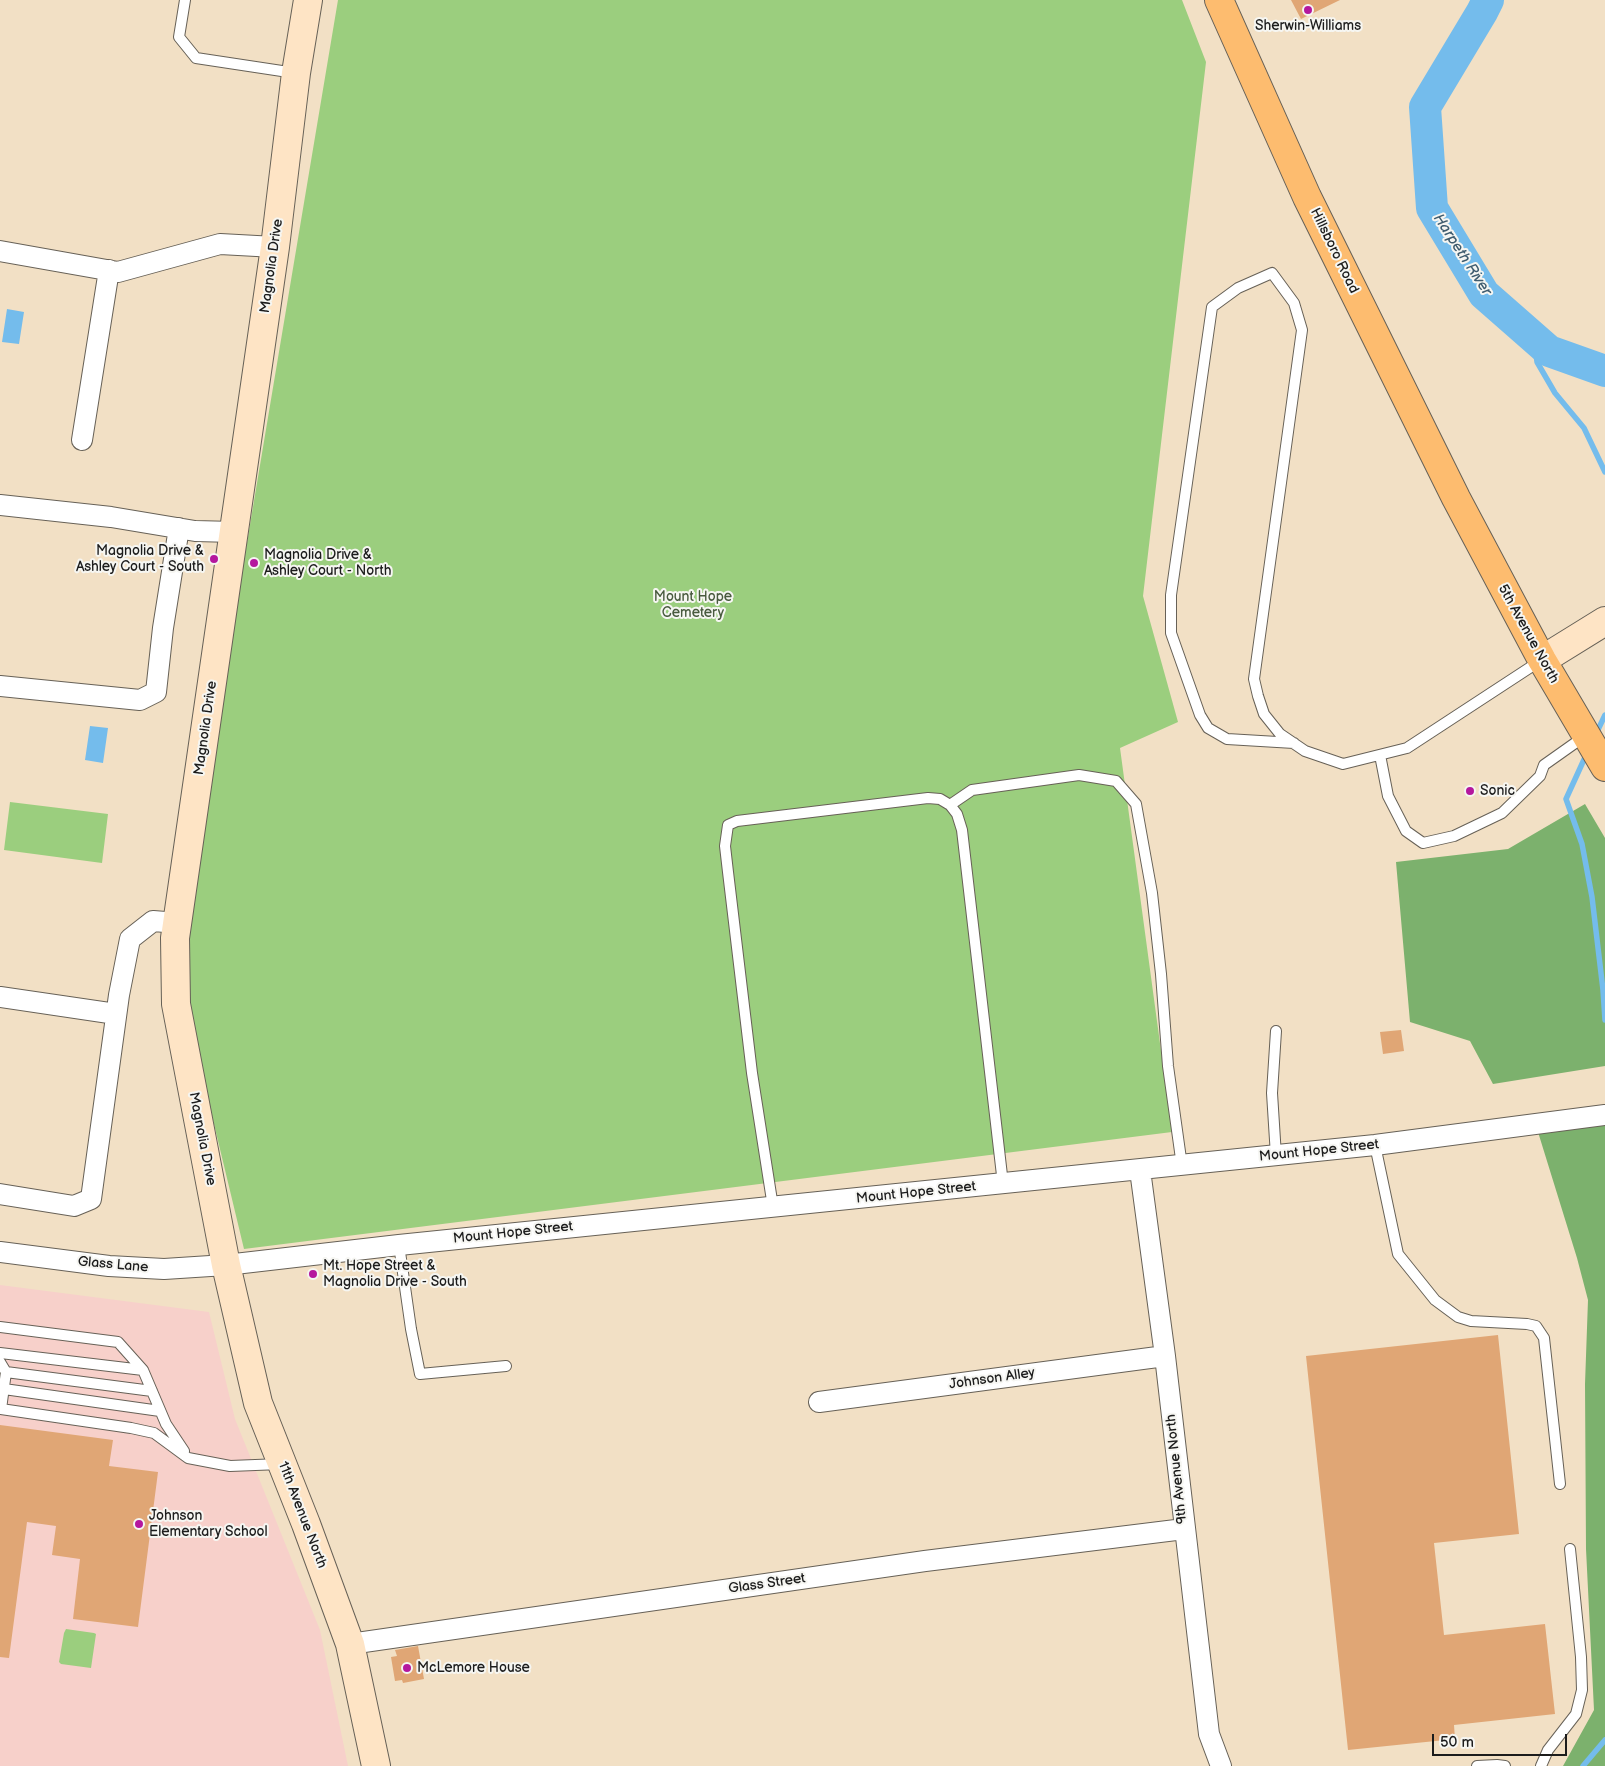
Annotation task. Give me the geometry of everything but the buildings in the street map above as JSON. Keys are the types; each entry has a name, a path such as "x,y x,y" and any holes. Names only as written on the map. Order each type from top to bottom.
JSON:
{"main road":[{"name":"Hillsboro Road","path":"1219,0 1308,197 1456,498"},
{"name":"5th Avenue North","path":"1456,498 1542,660 1605,767"}],"street":[{"name":"Magnolia Drive","path":"226,1265 176,1004 176,938 275,247 296,73 308,0"},
{"path":"0,251 118,272 220,244 275,247"},
{"path":"82,440 109,270"},
{"path":"0,505 111,517 195,531 234,532"},
{"path":"0,686 140,700 156,692 163,628 179,528"},
{"path":"1542,660 1600,624"},
{"path":"0,1194 74,1206 91,1199 116,1014 130,939 153,921 178,923"},
{"path":"0,997 116,1014"},
{"name":"Mount Hope Street","path":"226,1265 399,1245 1375,1146 1605,1115"},
{"name":"9th Avenue North","path":"1140,1170 1165,1356 1209,1734 1217,1760 1221,1766"},
{"name":"Glass Lane","path":"0,1252 109,1266 164,1269 226,1265"},
{"name":"11th Avenue North","path":"226,1265 258,1403 350,1644 376,1766"},
{"name":"Johnson Alley","path":"819,1402 1165,1356"},
{"name":"Glass Street","path":"350,1644 925,1561 1184,1529"}],"lane":[{"path":"185,0 179,37 196,58 296,73"},
{"path":"1294,743 1227,739 1208,728 1200,715 1171,633 1171,595 1212,307 1238,288 1272,273 1294,303 1302,330 1254,679 1264,714 1280,734 1294,743 1305,751 1343,764 1408,748 1542,660"},
{"path":"1380,755 1388,796 1406,832 1423,844 1454,836 1502,812 1540,776 1544,765 1586,735"},
{"path":"950,805 972,790 1079,775 1116,781 1136,804 1152,893 1161,974 1168,1066 1182,1166"},
{"path":"773,1207 752,1073 728,872 726,846 728,825 737,821 928,798 940,799 950,805 957,814 962,830 1003,1184"},
{"path":"1276,1031 1272,1093 1276,1156"},
{"path":"1375,1146 1398,1254 1435,1300 1458,1316 1472,1321 1536,1326 1544,1338 1560,1484"},
{"path":"399,1245 411,1329 420,1374 506,1366"},
{"path":"0,1327 118,1342 143,1370 166,1424 188,1458"},
{"path":"0,1353 143,1370"},
{"path":"0,1362 6,1372 2,1409 154,1433 188,1458 230,1466 282,1464"},
{"path":"6,1372 152,1391"},
{"path":"4,1389 160,1411"},
{"path":"1541,1766 1548,1750 1576,1714 1582,1690 1570,1549"},
{"path":"1477,1766 1505,1766"}],"shaded area":[{"name":"Johnson Elementary School","path":"0,1285 209,1312 235,1419 320,1630 348,1766 0,1766"}],"green space":[{"name":"Mount Hope Cemetery","path":"338,0 1182,0 1206,62 1143,596 1178,722 1120,748 1172,1132 244,1249 176,966"},
{"path":"10,802 108,814 102,863 4,850"},
{"path":"1585,804 1605,838 1605,1066 1493,1084 1470,1041 1410,1022 1396,862 1508,849"},
{"path":"1605,1125 1605,1766 1563,1766 1594,1710 1586,1549 1585,1384 1588,1300 1538,1132"},
{"path":"66,1629 96,1634 91,1668 61,1664 59,1662"}],"water":[{"path":"7,309 24,312 19,344 2,342"},
{"path":"90,726 108,728 103,763 85,760"}],"waterway":[{"name":"Harpeth River","path":"1488,0 1425,107 1432,208 1484,294 1549,351 1605,371"},
{"path":"1534,338 1537,362 1555,393 1584,428 1605,472"},
{"path":"1595,736 1605,715"},
{"path":"1587,753 1566,799 1582,844 1592,897 1605,1020"},
{"path":"1583,1766 1605,1740"}],"place":[{"name":"Sherwin-Williams","path":"1308,10"},
{"name":"Magnolia Drive & Ashley Court - South","path":"214,559"},
{"name":"Magnolia Drive & Ashley Court - North","path":"254,563"},
{"name":"Sonic","path":"1470,791"},
{"name":"Mt. Hope Street & Magnolia Drive - South","path":"313,1274"},
{"name":"Johnson Elementary School","path":"139,1524"},
{"name":"McLemore House","path":"407,1668"}]}
